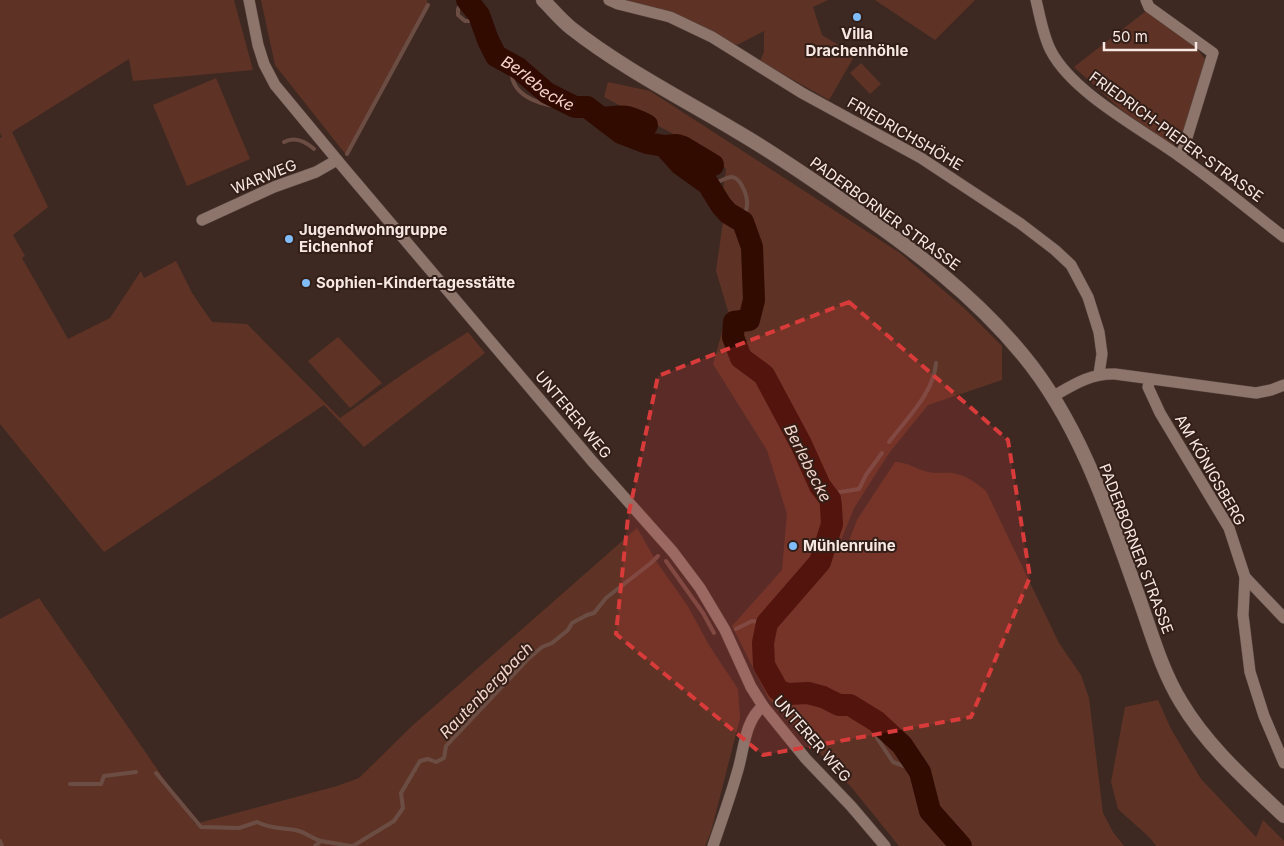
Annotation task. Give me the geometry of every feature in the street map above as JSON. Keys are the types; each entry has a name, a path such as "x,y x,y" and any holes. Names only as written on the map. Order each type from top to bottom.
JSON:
{"main road":[{"name":"PADERBORNER STRASSE","path":"543,0 569,27 604,52 753,141 812,179 928,262 981,308 1024,355 1052,396 1070,427 1089,468 1163,668 1181,703 1210,744 1284,816"}],"street":[{"name":"UNTERER WEG","path":"249,0 258,45 275,85 580,447 673,552 700,588 725,630 751,687 763,706 806,759 868,825 885,846"},
{"name":"FRIEDRICHSHÖHE","path":"609,0 670,17 712,37 808,96 921,158 1021,224 1071,265 1088,298 1099,332 1102,354 1099,374"},
{"name":"FRIEDRICH-PIEPER-STRASSE","path":"1036,0 1051,51 1070,77 1093,97 1180,156 1284,237"},
{"path":"1146,0 1148,7 1213,53 1180,156"},
{"name":"WARWEG","path":"202,220 274,188 316,172 337,160"},
{"path":"1052,396 1099,374 1115,374 1256,393 1284,385"},
{"name":"AM KÖNIGSBERG","path":"1150,379 1148,387 1160,412 1229,528 1245,577 1243,615 1250,672 1264,716 1284,763"},
{"name":"AM KÖNIGSBERG","path":"1245,577 1284,618"},
{"path":"713,846 738,771 746,736 756,712 763,706"}],"highlighted area":[{"path":"849,302 1008,440 1030,577 971,717 763,755 616,634 628,517 658,376"}],"shaded area":[{"path":"0,0 234,0 253,70 133,81 129,59 12,132 48,207 13,235 25,256 22,258 68,339 110,318 141,271 144,278 176,261 192,293 212,322 247,324 340,418 413,367 468,332 485,353 364,447 324,405 104,552 0,424 0,138 2,137 0,133"},
{"path":"261,0 427,0 428,8 347,156 275,65"},
{"path":"618,0 828,0 813,7 822,35 855,55 829,100 760,61 764,52 764,31 737,45 669,16"},
{"path":"875,0 975,0 935,40"},
{"path":"1146,11 1196,47 1207,62 1182,141 1177,145 1172,145 1120,109 1074,67"},
{"path":"861,63 881,84 870,94 850,73"},
{"path":"216,78 250,159 187,186 153,105"},
{"path":"608,82 650,91 900,253 964,308 1002,346 1002,380 928,405 889,453 854,508 841,540 847,546 857,520 895,462 904,463 928,472 962,475 986,491 1059,643 1081,675 1089,698 1103,813 1113,832 1124,846 899,846 852,788 769,699 732,626 782,570 787,514 767,450 713,364 728,311 716,271 726,200 723,190 726,169 713,155 604,97"},
{"path":"338,337 382,383 350,408 308,361"},
{"path":"637,528 738,689 740,718 711,832 705,846 0,846 0,619 39,598 195,824 337,786 359,778 412,726"},
{"path":"1158,700 1171,729 1201,779 1256,837 1263,820 1284,841 1284,846 1156,846 1150,838 1118,809 1111,782 1125,707"}],"waterway":[{"path":"462,0 458,9 458,15 465,21 482,21"},
{"name":"Berlebecke","path":"467,0 479,15 496,56 518,68 547,93 575,107 587,107 621,133 647,143 664,146 680,164 708,184 728,213 743,222 752,247 754,300 749,320 734,322 733,337 741,358 764,375 801,444 820,486 830,499 832,524 820,562 767,623 763,643 764,665 778,690 787,694 808,693 823,697 839,705 850,705 876,721 902,745 920,772 930,811 961,846"},
{"path":"347,154 428,5"},
{"path":"512,66 512,78 516,87 532,100 554,106 575,107"},
{"path":"602,118 625,117 635,119 647,125"},
{"path":"284,142 296,139 314,149"},
{"path":"664,146 677,145 683,147 713,165"},
{"name":"Berlebecke","path":"708,184 731,177 737,180 742,186 747,199 743,222"},
{"path":"889,442 925,395 934,374 936,363"},
{"path":"825,493 859,489 866,475 882,453"},
{"name":"Rautenbergbach","path":"353,846 394,821 403,808 401,793 420,761 428,759 436,762 444,758 446,746 528,659 568,630 572,623 594,613 606,598 658,556"},
{"path":"666,561 703,613 714,633"},
{"path":"736,629 752,621 767,623"},
{"path":"876,721 877,738 893,762 920,772"},
{"path":"70,784 101,784 104,776 136,772"},
{"path":"156,773 201,827 239,828 257,822 268,826 299,831 321,841"},
{"path":"0,841 2,846"},
{"path":"315,846 321,841 351,846"}],"place":[{"name":"Villa Drachenhöhle","path":"857,17"},
{"name":"Jugendwohngruppe Eichenhof","path":"289,239"},
{"name":"Sophien-Kindertagesstätte","path":"306,283"},
{"name":"Mühlenruine","path":"793,546"}]}
